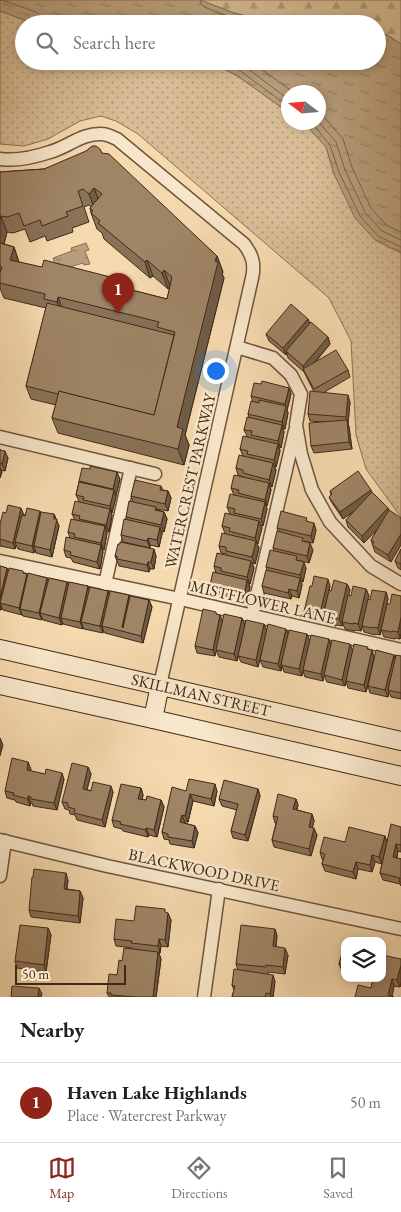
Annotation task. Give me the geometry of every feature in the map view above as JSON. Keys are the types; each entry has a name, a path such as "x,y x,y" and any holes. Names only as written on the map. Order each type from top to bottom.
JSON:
{"main road":[{"name":"SKILLMAN STREET","path":"0,649 401,741"},
{"name":"SKILLMAN STREET","path":"0,685 401,776"},
{"path":"153,719 160,685"}],"street":[{"name":"WATERCREST PARKWAY","path":"0,159 30,157 52,152 75,140 90,135 103,134 117,139 244,244 253,260 254,269 237,347 160,685"},
{"path":"237,347 273,358 291,375 301,394 296,425 252,616"},
{"path":"296,425 301,454 312,490 330,522 372,566 401,584"},
{"path":"0,437 155,474"},
{"path":"105,584 131,468"},
{"name":"MISTFLOWER LANE","path":"0,561 180,599 401,650"},
{"path":"0,876 2,841"},
{"name":"BLACKWOOD DRIVE","path":"2,841 107,866 401,929"},
{"path":"204,997 219,889"}],"green space":[{"path":"200,0 401,0 401,44 386,35 386,15 242,15"},
{"path":"0,11 15,17 15,70 226,70 281,107 281,130 311,130 326,147 334,174 375,240 401,253 401,517 366,469 356,435 351,341 329,298 138,134 116,121 101,116 80,121 48,139 24,146 0,144"}],"water":[{"path":"0,0 200,0 242,15 15,15 15,17 0,11"},
{"path":"386,35 401,44 401,253 375,240 355,218 334,174 326,147 310,130 326,130 326,85 281,85 281,107 226,70 386,70"},
{"path":"86,243 89,250 85,251 90,264 84,265 83,263 57,271 53,258 72,251 71,248"}],"building":[{"path":"92,146 96,146 102,153 109,154 217,256 215,261 218,262 177,427 183,429 178,449 52,418 59,391 154,415 175,332 157,327 159,322 58,297 57,302 44,299 45,294 0,283 2,267 0,266 0,243 14,247 10,260 42,267 44,260 126,281 124,291 127,292 128,289 167,299 172,277 164,270 162,273 147,260 145,262 98,223 100,221 91,213 93,211 90,208 102,194 94,188 89,194 83,189 78,191 83,206 66,212 68,216 42,226 40,220 24,226 19,213 7,217 1,216 0,219 0,172 44,169 86,151"},
{"path":"47,303 174,335 154,415 59,391 58,394 26,386"},
{"path":"291,304 308,319 283,348 266,334"},
{"path":"311,322 328,337 303,366 286,351"},
{"path":"336,350 348,370 314,389 303,369"},
{"path":"262,381 289,388 285,404 251,396 254,383 261,384"},
{"path":"310,391 348,395 346,417 308,414"},
{"path":"259,400 286,406 282,422 248,414 251,401 259,403"},
{"path":"247,417 282,425 278,441 251,435 252,431 244,430"},
{"path":"347,420 349,442 311,446 309,423"},
{"path":"243,436 278,444 274,460 247,454 248,451 240,449"},
{"path":"0,450 5,451 2,464 0,463"},
{"path":"239,455 273,463 269,480 243,473 243,470 236,468"},
{"path":"90,466 117,472 113,489 79,481 82,468 90,469"},
{"path":"358,471 371,490 340,512 329,497 332,494 330,491"},
{"path":"234,475 269,483 265,500 238,493 239,490 231,488"},
{"path":"135,480 161,486 160,490 168,491 165,504 131,496"},
{"path":"79,482 114,490 110,506 83,500 84,497 76,495"},
{"path":"372,492 388,508 362,536 346,520"},
{"path":"230,494 265,502 261,519 234,513 235,509 227,507"},
{"path":"75,501 110,509 106,525 79,519 80,516 72,514"},
{"path":"129,501 156,507 155,510 164,512 161,525 126,517"},
{"path":"8,505 21,508 13,543 0,539 0,524 3,512 6,513"},
{"path":"27,508 40,511 32,546 15,542 22,515 25,516"},
{"path":"389,510 401,518 401,534 388,555 372,545 374,542 371,540"},
{"path":"281,511 307,518 306,521 314,523 311,536 277,528"},
{"path":"41,512 54,514 54,519 57,519 50,550 34,546"},
{"path":"225,513 259,521 255,538 229,531 230,528 222,526"},
{"path":"71,519 105,526 101,543 74,537 75,534 68,532"},
{"path":"124,519 160,527 157,540 148,538 147,541 121,535"},
{"path":"277,531 303,538 302,541 310,543 307,556 273,548"},
{"path":"222,533 256,541 252,557 226,551 226,547 219,546"},
{"path":"66,537 101,545 97,562 70,555 71,552 64,550"},
{"path":"120,542 154,549 151,562 148,562 147,565 117,559 117,556 115,556"},
{"path":"401,549 401,564 395,561"},
{"path":"270,550 297,556 296,560 304,562 300,575 266,567"},
{"path":"217,553 251,561 247,577 221,571 221,568 214,566"},
{"path":"0,566 7,568 0,598"},
{"path":"9,568 23,571 23,573 27,574 19,608 0,603"},
{"path":"266,570 300,578 297,591 289,589 288,593 262,586"},
{"path":"213,572 247,580 244,596 217,590 218,587 210,585"},
{"path":"28,573 47,578 39,613 20,609"},
{"path":"314,576 328,579 320,614 315,613 314,615 304,612"},
{"path":"49,578 67,582 59,618 40,613"},
{"path":"334,580 347,584 339,619 323,617 329,590 331,591"},
{"path":"69,582 88,586 80,622 61,618"},
{"path":"353,586 366,589 358,624 342,622 348,595 351,596"},
{"path":"90,587 108,591 100,626 81,622"},
{"path":"372,590 386,592 378,628 362,626"},
{"path":"110,591 129,595 123,628 130,596 149,600 141,636 102,626"},
{"path":"392,594 401,596 401,617 398,632 381,630 387,604 390,604"},
{"path":"203,609 220,615 213,650 195,646"},
{"path":"224,614 242,618 234,654 216,650"},
{"path":"246,620 264,624 256,660 238,656"},
{"path":"268,624 286,629 278,664 260,660"},
{"path":"289,630 307,634 299,669 281,665"},
{"path":"311,635 329,639 321,674 303,670"},
{"path":"332,640 350,644 342,680 324,675"},
{"path":"354,644 368,647 367,649 372,650 364,685 346,681"},
{"path":"376,650 394,655 385,690 368,686"},
{"path":"396,655 401,656 401,693 388,690"},
{"path":"12,758 28,762 27,770 45,774 46,769 62,773 54,803 31,799 28,796 28,799 5,791"},
{"path":"72,763 88,767 83,789 91,791 93,782 111,786 102,820 74,813 75,809 68,807 68,803 62,802"},
{"path":"189,779 215,784 211,799 190,794 185,816 182,815 180,822 195,826 192,841 168,837 168,834 162,832 172,787 186,791"},
{"path":"224,780 258,789 245,835 231,831 238,804 219,799"},
{"path":"121,784 141,788 138,799 146,800 147,796 161,800 154,830 120,824 121,822 112,820"},
{"path":"278,794 296,799 293,809 312,814 309,827 314,828 309,849 272,840 278,817 273,816"},
{"path":"391,824 401,827 401,845 396,844 393,857 401,859 401,882 399,882 400,878 380,873"},
{"path":"349,827 385,836 379,857 372,855 370,865 356,862 353,872 322,864 325,854 320,852 324,837 345,842"},
{"path":"34,869 66,873 64,889 80,891 78,916 29,910"},
{"path":"136,906 165,909 165,912 168,913 165,940 159,939 158,946 114,939 116,919 134,921"},
{"path":"20,925 48,928 44,965 15,961"},
{"path":"241,925 275,929 273,946 285,948 283,967 236,964"},
{"path":"124,948 158,952 153,997 111,995 111,993 107,993 109,974 117,975 119,960 122,961"},
{"path":"386,956 401,959 397,980 392,979 388,995 394,997 355,997 358,985 371,988 372,982 386,982"},
{"path":"234,969 273,975 270,994 266,993 265,997 232,997 235,986 232,985"},
{"path":"12,986 39,988 38,997 11,997"}],"place":[{"name":"Haven Lake Highlands","path":"118,314"}]}
